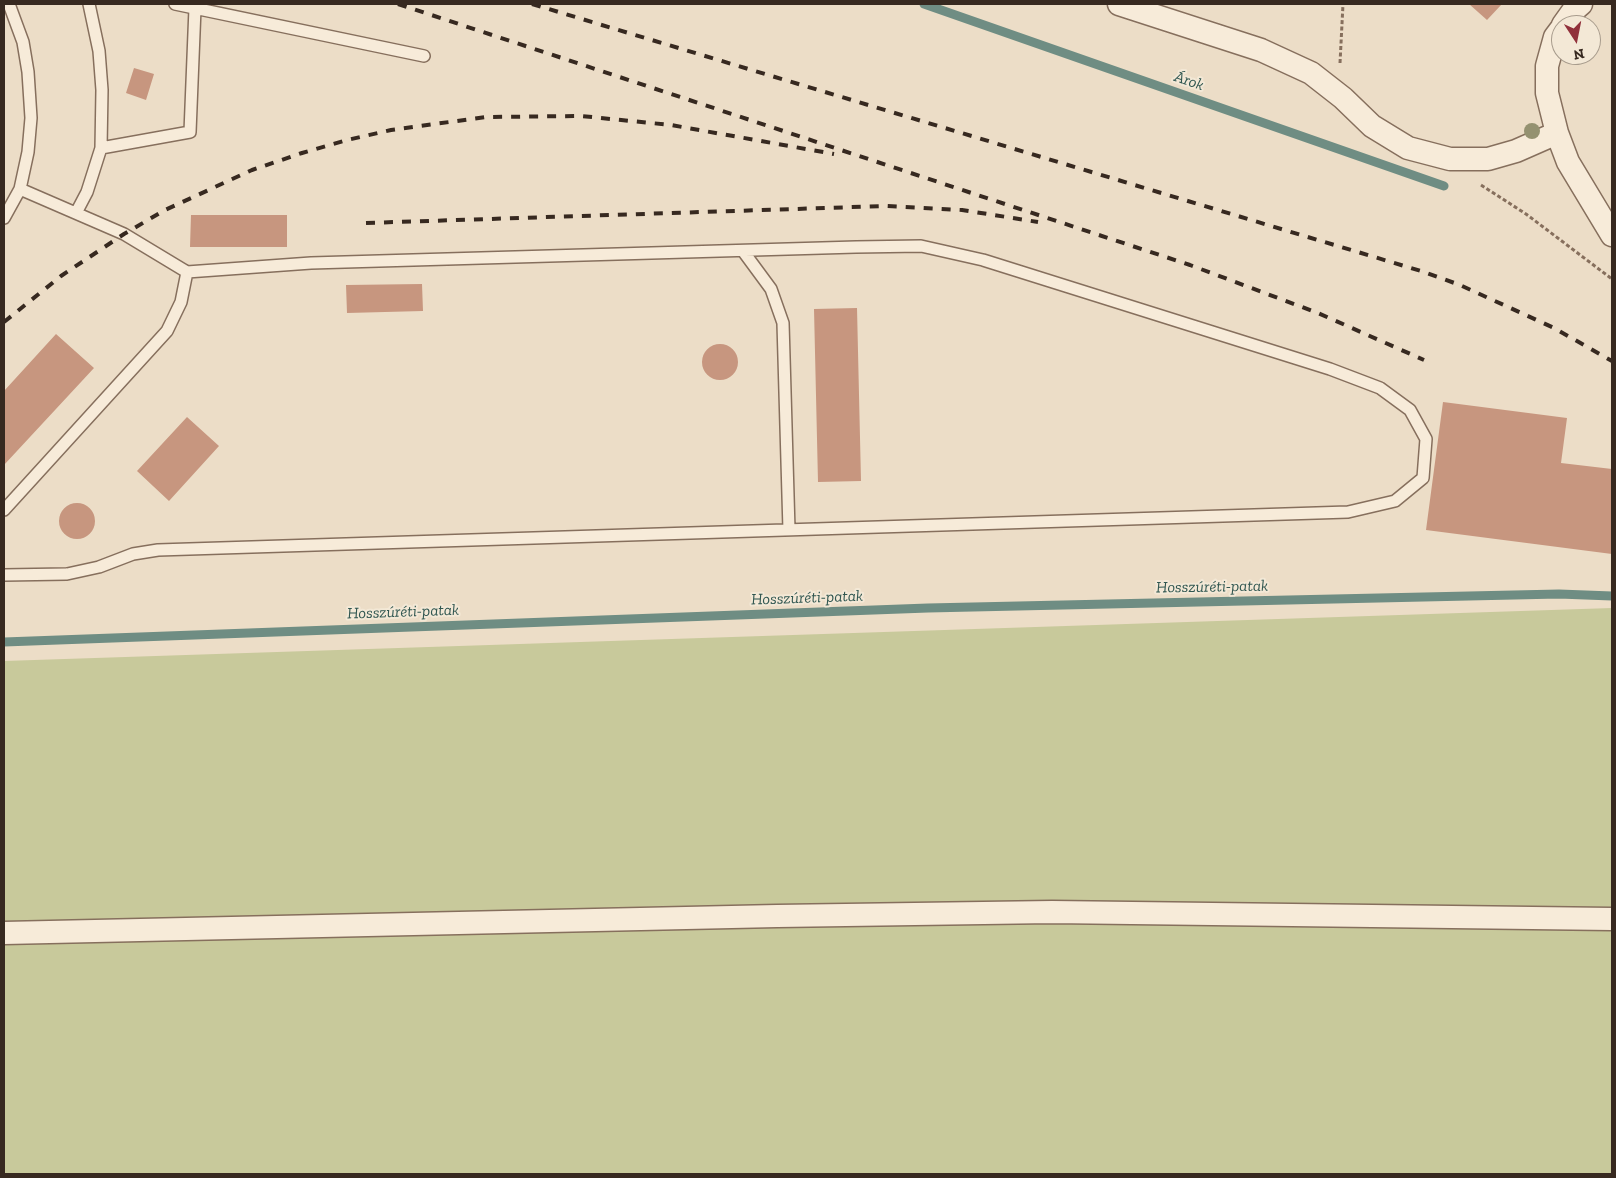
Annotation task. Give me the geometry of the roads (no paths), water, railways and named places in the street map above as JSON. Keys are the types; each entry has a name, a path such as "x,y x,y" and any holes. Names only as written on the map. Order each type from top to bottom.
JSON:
{"street":[{"path":"1119,4 1261,50 1311,73 1343,98 1372,126 1408,148 1450,159 1488,159 1516,151 1558,133"},
{"path":"1569,15 1581,4"},
{"path":"1551,52 1547,66 1547,94 1558,133 1568,162 1612,235"},
{"path":"4,933 777,916 1052,912 1612,919"}],"lane":[{"path":"4,218 20,189 28,152 31,118 28,72 23,42 8,4"},
{"path":"76,213 87,192 101,148 102,90 99,51 89,4"},
{"path":"175,4 424,56"},
{"path":"101,148 190,132 196,8"},
{"path":"4,575 67,574 99,567 133,554 158,550 1348,512 1395,501 1423,478 1426,440 1410,410 1380,388 1330,369 983,260 921,246 856,246 311,263 188,272 124,234 20,189"},
{"path":"743,251 771,290 783,323 789,530"},
{"path":"4,510 167,331 181,302 188,272"}],"waterway":[{"name":"Árok","path":"924,4 1444,186"},
{"name":"Hosszúréti-patak","path":"4,642 928,608 1559,594 1612,596"}],"railway":[{"path":"398,4 1190,265 1318,313 1424,360"},
{"path":"532,4 1421,271 1460,285 1554,328 1612,361"},
{"path":"4,322 61,276 124,234 165,210 252,170 347,140 391,130 486,117 581,116 671,125 834,154"},
{"path":"366,223 886,206 962,210 1038,222"}]}
